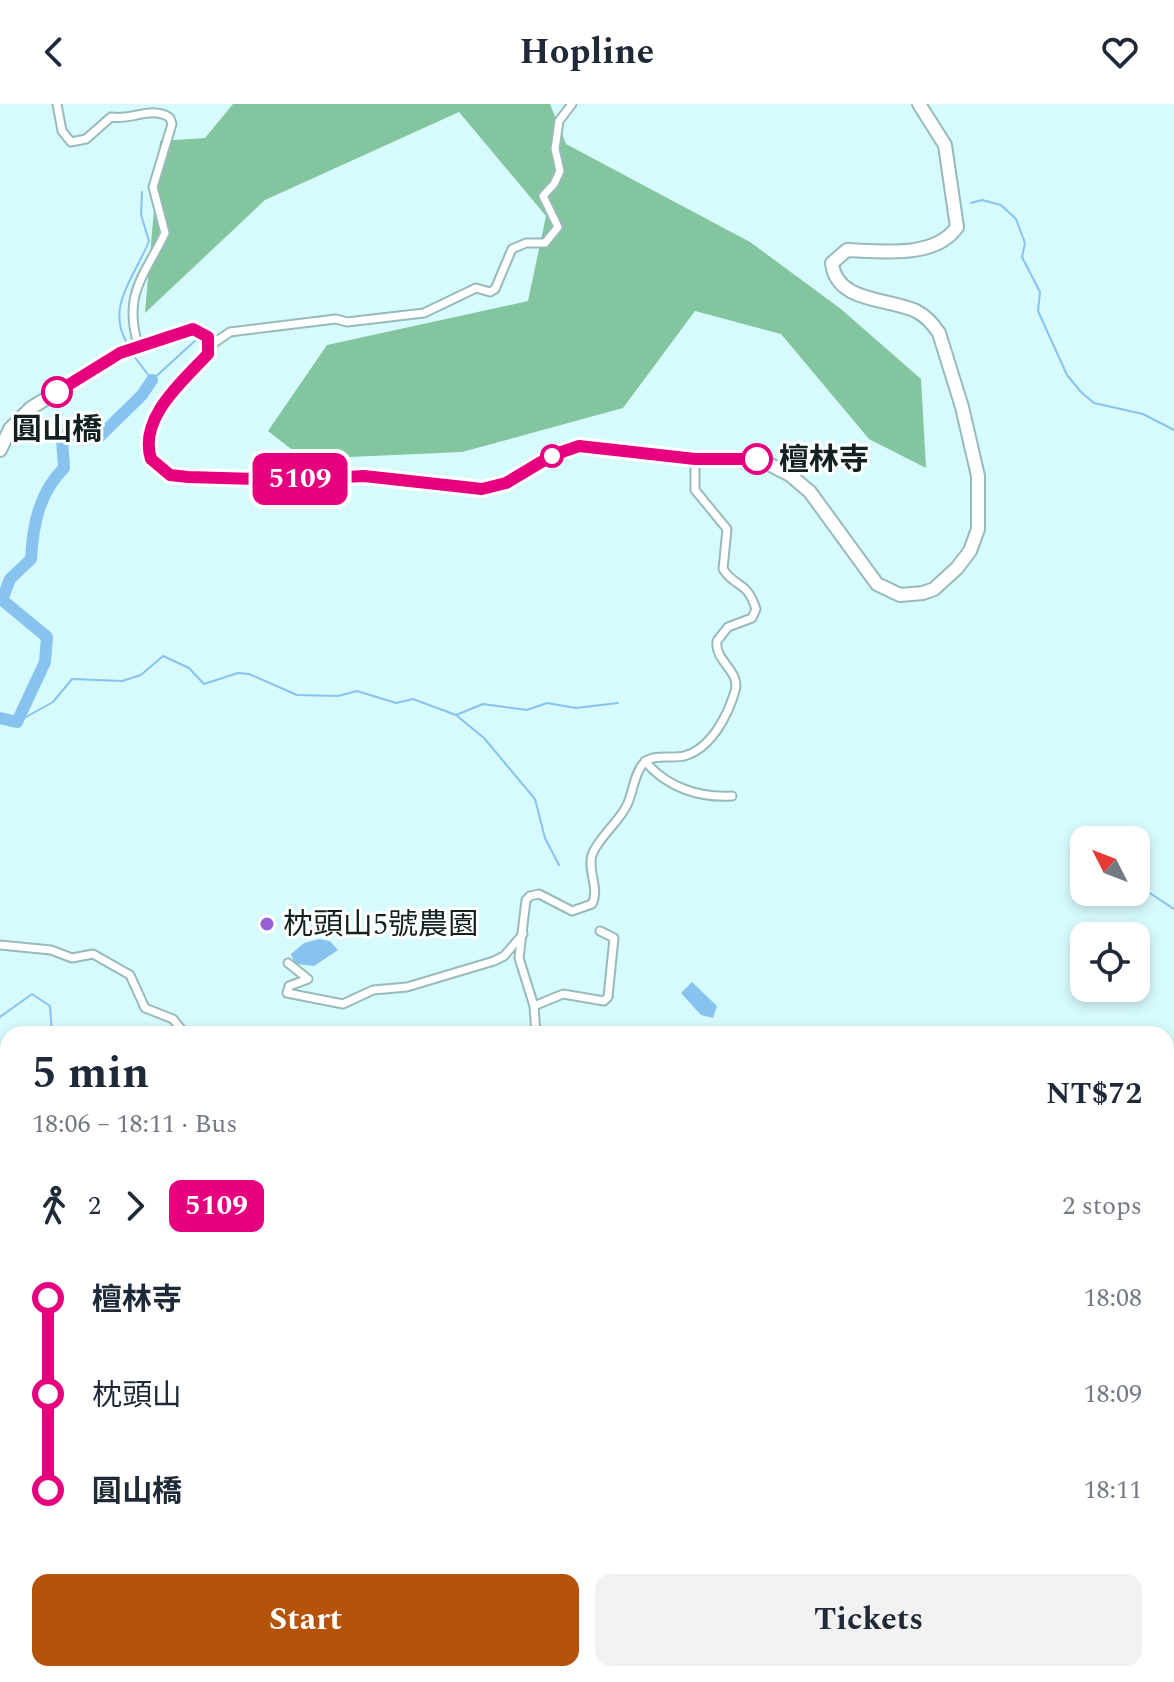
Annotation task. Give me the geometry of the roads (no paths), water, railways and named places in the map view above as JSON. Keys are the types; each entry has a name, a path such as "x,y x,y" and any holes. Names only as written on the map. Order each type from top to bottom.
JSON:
{"main road":[{"path":"0,450 20,416 120,353 193,329 201,330 211,345 208,354 168,396 148,438 151,459 170,475 292,480 364,476 482,489 506,483 553,455 579,446 695,459 761,460 790,475 818,501 863,568 888,591 913,594 934,589 970,551 978,529 978,476 962,407 939,333 919,312 856,293 842,284 832,269 836,257 847,250 900,251 927,246 952,235 957,227 945,145 919,104"}],"street":[{"path":"57,104 62,131 71,142 86,139 111,117 130,118 155,112 170,118 172,124 153,187 165,233 134,291 136,346"},
{"path":"211,345 230,332 336,319 347,322 424,313 476,288 490,292 495,289 512,249 526,243 545,243 558,227 543,196 560,171 555,149 559,121 572,104"},
{"path":"645,761 684,756 719,730 736,683 718,656 717,641 728,627 752,618 756,609 745,585 728,577 723,569 727,529 695,490 695,459"},
{"path":"645,761 670,785 712,796 732,796"},
{"path":"535,1026 534,1006 519,964 525,906 534,894 572,911 592,904 596,892 593,854 628,804 645,761"},
{"path":"534,1006 563,994 604,1001 608,997 614,938 600,931"},
{"path":"288,963 308,976 307,981 287,988 289,995 307,995 337,1005 373,990 407,987 494,961 504,956 524,933"},
{"path":"0,945 51,950 72,958 88,953 98,956 110,966 130,975 145,1008 173,1019 179,1026"}],"water":[{"path":"319,939 330,941 338,950 314,966 295,964 291,954 304,943"},
{"path":"692,982 717,1006 713,1018 701,1015 681,993"}],"waterway":[{"path":"127,343 119,316 121,303 149,241 141,215 142,192"},
{"path":"971,203 982,200 1001,205 1016,219 1025,243 1022,257 1040,292 1038,311 1067,375 1081,392 1094,403 1143,414 1174,430"},
{"path":"134,356 152,380 197,339"},
{"path":"0,718 17,722 45,662 47,637 2,600 10,579 31,559 39,510 49,488 64,468 62,439 68,432 80,437 98,438 142,395 152,380"},
{"path":"17,722 53,702 72,679 122,681 141,675 163,656 189,668 204,684 238,673 249,674 297,695 338,696 357,691 396,703 413,699 456,715 484,738 535,799 545,838 559,865"},
{"path":"456,715 483,704 527,710 547,703 576,708 618,703"},
{"path":"1150,893 1174,909"},
{"path":"0,1017 32,994 50,1006 51,1026"}],"place":[{"name":"圓山橋","path":"57,392"},
{"name":"檀林寺","path":"757,459"},
{"name":"枕頭山5號農園","path":"267,924"}]}
